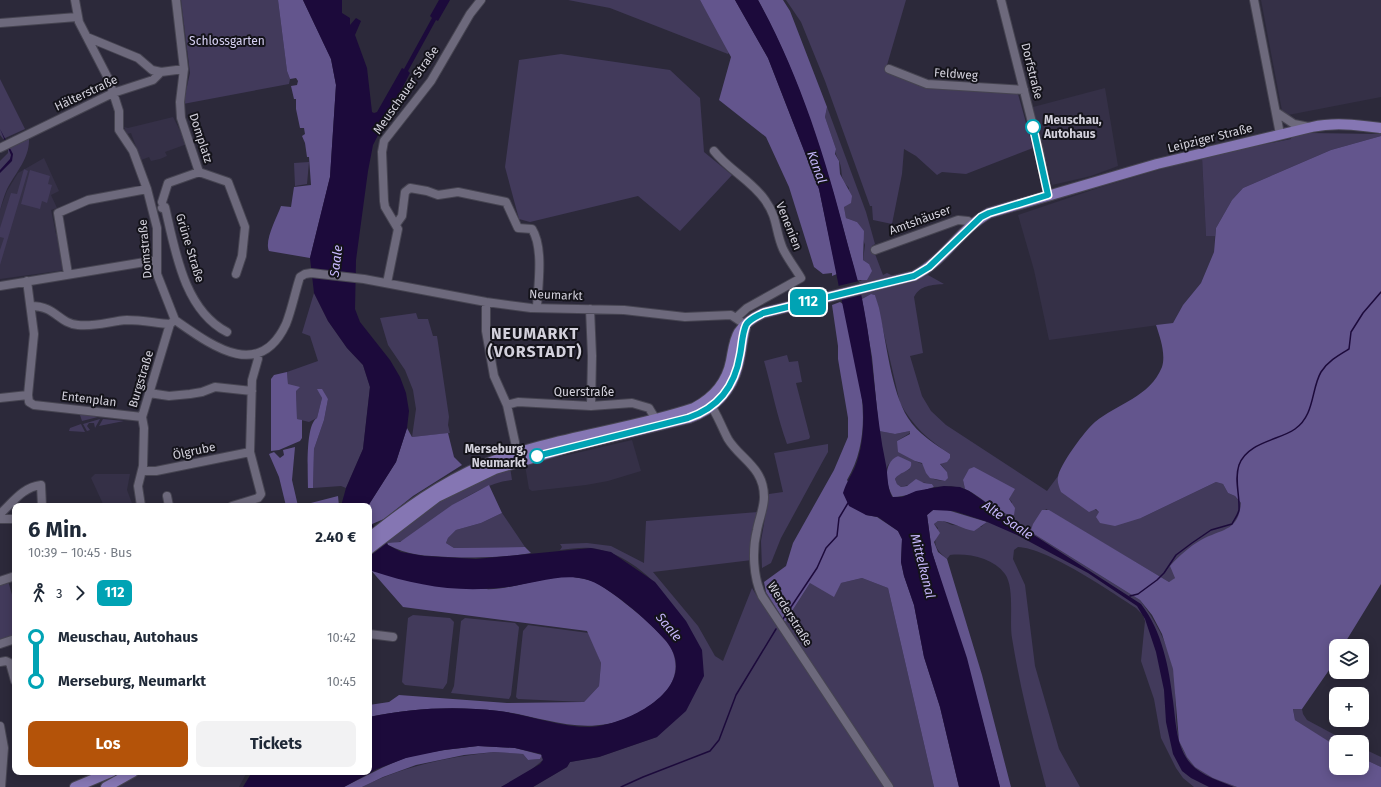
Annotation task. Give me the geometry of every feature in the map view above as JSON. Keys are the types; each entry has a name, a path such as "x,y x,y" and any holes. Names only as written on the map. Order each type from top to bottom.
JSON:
{"main road":[{"name":"Leipziger Straße","path":"1048,195 1157,164 1312,127 1328,124 1353,124 1381,128"},
{"path":"372,536 437,497 495,469 570,447 688,418 727,391 736,374 746,325 751,320 763,313 914,276 929,267 972,224 989,213 1048,195"},
{"path":"372,545 390,526 436,488 484,465 539,447 710,403"},
{"path":"79,786 104,775"},
{"path":"108,786 128,775"}],"street":[{"path":"75,0 77,17 109,80 119,111 119,130 133,151 153,210"},
{"name":"Domplatz","path":"176,0 184,69 180,102 181,118 199,172 225,180 230,186 245,227 242,256 236,274"},
{"name":"Meuschauer Straße","path":"396,224 385,207 382,145 431,81 470,14 481,0"},
{"name":"Dorfstraße","path":"1001,0 1039,150 1048,195"},
{"path":"1254,0 1280,134"},
{"path":"0,22 77,17"},
{"path":"87,37 138,58 152,70 161,72"},
{"name":"Hälterstraße","path":"2,147 19,137 113,93 153,80 161,72 184,69"},
{"name":"Feldweg","path":"889,69 926,84 1024,90"},
{"path":"1276,112 1294,124 1312,127"},
{"name":"Venenien","path":"714,151 720,159 748,181 766,201 773,212 783,248 801,278 751,306 737,317"},
{"path":"162,205 168,183 199,172"},
{"path":"387,283 398,236 396,224 402,216 405,192 410,188 427,191 438,195 458,192 506,202 518,228 532,229 537,240 539,259 537,307"},
{"path":"68,274 58,213 98,197 147,189"},
{"name":"Domstraße","path":"162,205 153,210 157,228 156,268 159,283 170,304 173,322"},
{"name":"Grüne Straße","path":"162,205 165,208 181,266 194,299 210,321 227,332"},
{"name":"Amtshäuser","path":"875,250 958,220 968,221 972,224"},
{"path":"0,286 157,260"},
{"name":"Neumarkt","path":"257,354 266,350 286,324 300,277 308,273 364,279 486,302 531,308 629,310 668,316 715,317 731,315 737,317"},
{"path":"0,398 28,395 34,334 27,282"},
{"path":"486,302 486,331 494,376 507,405 515,442"},
{"path":"31,306 45,307 69,323 91,325 127,320 173,322 201,339 227,352 257,354 252,391 250,452 261,492 258,498 242,503"},
{"path":"590,309 592,356 591,406"},
{"path":"737,317 746,325"},
{"name":"Burgstraße","path":"141,503 138,486 142,471 144,428 142,417 173,322"},
{"path":"149,393 169,396 202,392 215,387 252,391"},
{"name":"Entenplan","path":"28,395 29,402 34,405 142,417"},
{"name":"Querstraße","path":"507,405 518,402 591,406 632,403 649,408 655,418"},
{"name":"Werderstraße","path":"710,403 728,439 751,464 763,488 762,508 755,539 757,583 760,591 888,787"},
{"name":"Ölgrube","path":"142,471 162,470 250,452"},
{"path":"0,514 27,489 41,485 42,503"},
{"path":"167,496 168,503"},
{"path":"0,519 12,520"},
{"path":"0,581 12,577"},
{"path":"372,634 394,637"},
{"path":"0,644 12,641"},
{"path":"0,662 6,661 10,663 12,670"},
{"path":"0,726 4,748 1,787"}],"shaded area":[{"path":"278,0 303,0 331,59 336,85 330,177 310,258 269,251 268,247 268,241 274,222 281,206 291,207 294,187 311,185 309,157 307,157 305,143 302,136 305,134 304,128 300,128 296,109 296,99 294,99 291,86 297,85 298,81 296,78 290,79 287,71"},
{"path":"700,0 735,0 768,58 819,189 837,274 832,276 832,273 823,274 814,267 789,187 766,137 719,100 731,57"},
{"path":"758,0 783,0 790,11 827,107 825,117 836,149 835,154 839,161 840,174 852,196 851,203 844,207 846,218 857,222 864,231 863,260 869,264 872,271 867,280 857,280 838,208 804,102 775,33"},
{"path":"1261,0 1381,0 1381,97 1283,116"},
{"path":"1105,88 1118,166 1091,176 1052,185 1033,107"},
{"path":"173,117 187,144 165,152 167,156 160,159 151,161 149,157 141,160 131,133 127,134 124,127 128,128"},
{"path":"1381,136 1381,584 1347,639 1329,639 1329,670 1302,709 1293,709 1295,720 1329,742 1329,775 1369,775 1369,761 1381,767 1381,787 1237,787 1213,778 1195,767 1187,757 1179,741 1173,669 1162,634 1152,615 1140,600 1034,534 1031,530 1042,510 1049,510 1169,582 1175,578 1170,566 1181,555 1201,540 1228,528 1237,519 1241,503 1235,496 1228,493 1223,484 1216,482 1141,518 1115,526 1100,523 1096,517 1099,512 1096,509 1089,512 1061,492 1058,477 1068,457 1091,426 1141,393 1150,386 1157,377 1162,367 1163,357 1162,346 1156,325 1173,323 1183,305 1201,283 1214,252 1216,228 1232,200 1243,188 1331,150"},
{"path":"1202,157 1206,236 1215,236 1214,252 1201,283 1183,305 1173,323 1049,340 1034,270 1018,215 1101,187"},
{"path":"44,158 59,191 51,195 57,208 51,210 56,234 60,234 65,270 0,279 0,210 7,191 18,173"},
{"path":"871,294 875,295 879,308 893,380 902,407 912,424 917,429 950,454 950,458 947,462 940,464 947,472 948,478 945,481 930,478 922,463 898,452 897,441 910,434 910,431 895,434 879,431 872,357 862,299"},
{"path":"840,302 843,304 858,370 862,393 863,416 862,438 857,459 847,480 866,515 877,517 898,531 902,539 901,562 904,576 914,605 924,657 940,707 959,787 934,787 888,588 862,578 841,583 834,597 810,583 785,622 766,592 764,582 786,566 793,543 834,470 848,437 848,418 838,359 838,346 832,305"},
{"path":"287,372 288,384 300,387 296,391 297,419 302,420 302,438 300,441 279,450 271,451 271,379 274,375"},
{"path":"317,389 322,389 328,399 324,420 314,449 313,488 308,488 309,439 313,422 317,418 322,398"},
{"path":"407,428 412,437 448,433 454,457 462,465 413,496 384,519 372,524 372,503 370,503 396,462"},
{"path":"632,440 641,471 608,481 586,485 532,491 529,489 525,465"},
{"path":"295,447 292,480 297,503 285,503 279,477 269,454 274,452 280,458 284,455 283,450"},
{"path":"898,456 911,462 911,465 908,470 897,476 895,479 897,484 901,487 907,486 916,479 924,483 932,484 934,487 908,495 893,497 887,481 887,475 889,464"},
{"path":"974,467 1015,489 1009,499 1015,508 1014,515 995,509 965,489 963,480 969,469"},
{"path":"95,474 130,474 127,490 132,503 103,503 91,478"},
{"path":"489,485 502,513 481,523 456,530 448,538 446,543 454,548 525,547 531,553 510,556 469,558 440,557 410,553 388,545 388,543 400,542 452,505"},
{"path":"338,496 339,503 311,503"},
{"path":"944,509 987,522 974,531 947,522 938,521 934,524 940,533 934,542 938,552 947,559 982,675 1011,787 1000,787 975,692 932,552 927,515 933,510"},
{"path":"372,571 479,589 496,589 557,577 589,580 614,594 649,623 667,642 672,650 675,661 674,677 666,691 647,708 623,720 593,726 552,722 512,713 483,709 450,708 417,710 372,716 372,705 389,702 399,695 507,703 584,702 599,686 601,663 587,631 403,607"},
{"path":"478,746 515,748 542,755 540,759 528,760 523,754 494,752 464,755 416,765 383,777 362,787 344,787 405,758 432,752"},
{"path":"132,775 245,775 239,787 111,787"}],"green space":[{"name":"Schlossgarten","path":"181,0 278,0 287,71 290,79 289,84 183,104 190,73"},
{"path":"568,0 700,0 730,51 728,54 610,8"},
{"path":"786,0 906,0 885,72 891,72 924,86 1018,94 1033,148 966,174 942,172 937,175 916,156 904,149 902,174 892,224 873,220 872,206 870,206 825,81 801,22"},
{"path":"561,54 670,70 700,98 704,152 732,175 680,231 638,196 530,222 519,219 505,167 519,60"},
{"path":"0,79 25,129 3,139 0,135"},
{"path":"827,107 866,212 875,244 872,246 883,275 887,273 893,276 896,286 912,282 928,275 944,284 931,285 923,288 914,297 923,353 910,356 922,396 931,411 946,425 1047,491 1058,476 1059,486 1099,512 1141,518 1216,482 1223,484 1228,493 1235,496 1241,503 1240,514 1234,524 1228,530 1216,534 1173,580 1169,582 1046,509 1034,534 1140,600 1160,632 1171,659 1175,678 1177,727 1182,748 1188,757 1198,767 1237,787 1194,787 1183,778 1176,768 1161,738 1154,699 1141,661 1145,621 1143,615 1136,608 1111,591 1061,562 1030,549 1018,547 1014,550 1013,559 1025,585 1035,666 1059,749 1080,787 1046,787 1027,713 1015,657 1011,631 1011,596 1008,580 1000,569 987,560 965,555 950,555 947,559 939,552 935,542 938,528 934,524 938,521 943,521 952,525 981,527 999,511 1008,515 1012,502 1009,499 963,480 965,489 951,486 934,487 932,484 920,482 901,487 897,484 895,479 898,475 910,469 898,456 888,465 886,469 879,431 895,434 910,431 910,433 897,441 915,461 925,465 927,473 931,478 937,480 945,481 947,472 940,463 950,454 916,426 900,403 875,295 871,294 862,299 857,280 861,281 869,264 863,260 865,245 857,222 846,218 844,207 849,188 842,177 836,149 825,117"},
{"path":"1309,133 1381,134 1381,136 1331,150 1243,188 1232,200 1216,228 1215,236 1206,236 1202,157 1291,139 1291,137"},
{"path":"29,138 29,145 25,158 7,189 0,210 0,161 8,153 8,148"},
{"path":"309,162 307,184 295,186 294,163"},
{"path":"24,169 28,171 0,265 0,250 4,238 0,237 0,228 11,193 17,194"},
{"path":"30,170 50,176 48,184 52,185 47,203 42,201 40,209 21,204"},
{"path":"314,293 328,321 347,348 363,365 370,387 363,449 346,488 341,486 313,488 314,449 324,420 328,399 318,389 322,398 317,418 309,422 297,419 296,391 288,384 287,372 318,361 310,336 302,333"},
{"path":"416,313 418,319 428,319 433,336 437,336 450,433 412,437 416,409 413,390 405,370 388,345 380,318"},
{"path":"787,355 789,362 798,361 802,382 796,383 810,437 809,439 787,444 777,413 764,361"},
{"path":"79,412 102,416 82,421"},
{"path":"100,419 95,428 94,423 89,423 87,426 90,430 87,431 83,424"},
{"path":"103,419 124,421 99,426"},
{"path":"81,424 85,432 69,431 70,428"},
{"path":"828,444 828,452 781,538 771,563 762,568 761,541 769,494 783,492 774,453"},
{"path":"510,467 512,480 496,483 481,489 453,505 422,529 404,540 396,543 389,543 388,545 385,543 433,503"},
{"path":"758,512 752,560 653,572 698,626 715,656 723,661 752,588 757,596 766,592 785,622 810,583 841,583 862,578 888,588 934,787 533,787 567,767 570,762 599,757 657,737 663,593 649,577 631,563 611,553 591,548 560,550 562,547 560,544 587,543 611,546 644,563 646,521"},
{"path":"502,513 525,547 454,548 446,543 448,538 456,530 481,523"},
{"path":"8,581 12,595 12,636 0,640 0,584"},
{"path":"413,615 450,618 454,622 447,683 443,689 405,685 402,682 408,618"},
{"path":"465,618 515,623 519,627 511,695 509,699 451,693 454,686 461,621"},
{"path":"528,625 589,633 601,663 599,686 584,702 518,699 516,697 523,631"},
{"path":"1293,708 1302,709 1307,720 1335,735 1329,735 1329,742 1295,720"},
{"path":"1369,751 1381,757 1381,767 1369,761"},
{"path":"494,752 523,754 528,760 540,759 542,755 543,760 526,774 501,787 362,787 394,773 410,768 443,760"}],"water":[{"name":"Saale","path":"303,0 342,0 342,13 350,18 350,25 356,18 361,21 355,35 367,68 372,112 377,112 402,68 404,69 432,18 430,16 439,0 450,0 438,21 436,20 408,71 410,73 373,145 368,171 356,260 355,309 360,322 390,360 400,377 406,393 409,411 407,428 396,462 370,503 342,503 346,488 363,449 370,387 363,365 347,348 328,321 314,293 310,258 330,177 336,85 331,59"},
{"path":"735,0 758,0 786,57 810,116 820,146 838,207 862,300 870,348 879,426 888,485 892,497 902,497 916,491 944,486 960,487 969,491 1012,521 1141,604 1154,626 1167,662 1178,734 1182,750 1191,764 1200,772 1234,787 1209,787 1191,778 1182,771 1173,754 1166,722 1164,690 1156,652 1145,619 1137,606 1088,573 1017,535 985,521 954,511 933,510 927,515 932,552 967,658 1000,787 959,787 940,707 924,657 914,605 904,576 901,562 902,539 898,531 878,517 866,515 849,506 843,493 858,460 860,452 863,428 863,405 819,189 768,58"},
{"path":"0,129 13,154 12,161 0,173 0,170 10,159 11,155"},
{"name":"Saale","path":"372,524 388,545 401,552 424,556 476,559 591,548 611,552 655,582 686,621 702,650 704,676 686,711 657,737 599,757 570,762 567,767 533,787 501,787 540,764 543,760 541,754 515,748 478,746 444,750 406,758 372,772 372,716 417,710 450,708 483,709 567,725 590,727 606,725 641,711 656,700 668,688 675,674 675,658 666,641 659,633 628,605 617,596 585,579 566,577 517,586 489,589 455,589 406,581 372,571"},
{"path":"250,775 366,775 344,787 243,787"}],"pier":[{"path":"859,281 863,294 840,299 838,286"}],"waterway":[{"name":"Alte Saale","path":"1130,596 1138,594 1157,580 1164,573 1176,555 1192,543 1211,530 1232,524 1239,510 1237,476 1239,465 1243,457 1256,446 1289,433 1301,423 1306,417 1312,402 1321,372 1330,361 1349,349 1351,332 1363,313 1381,292"},
{"path":"783,619 817,568 826,548 837,536 839,518 848,503"},
{"path":"621,787 710,751 719,740 736,695 776,629"}],"bus line":[{"name":"112","path":"537,456 688,418 704,412 720,399 732,382 739,365 746,325 751,320 763,313 914,276 936,261 981,217 989,213 1048,195 1033,127"}],"place":[{"name":"Meuschau, Autohaus","path":"1033,127"},
{"name":"Merseburg, Neumarkt","path":"537,456"}],"district":[{"name":"NEUMARKT (VORSTADT)","path":"535,342"}],"water label":[{"name":"Kanal","path":"817,167"},
{"name":"Mittelkanal","path":"923,566"}]}
